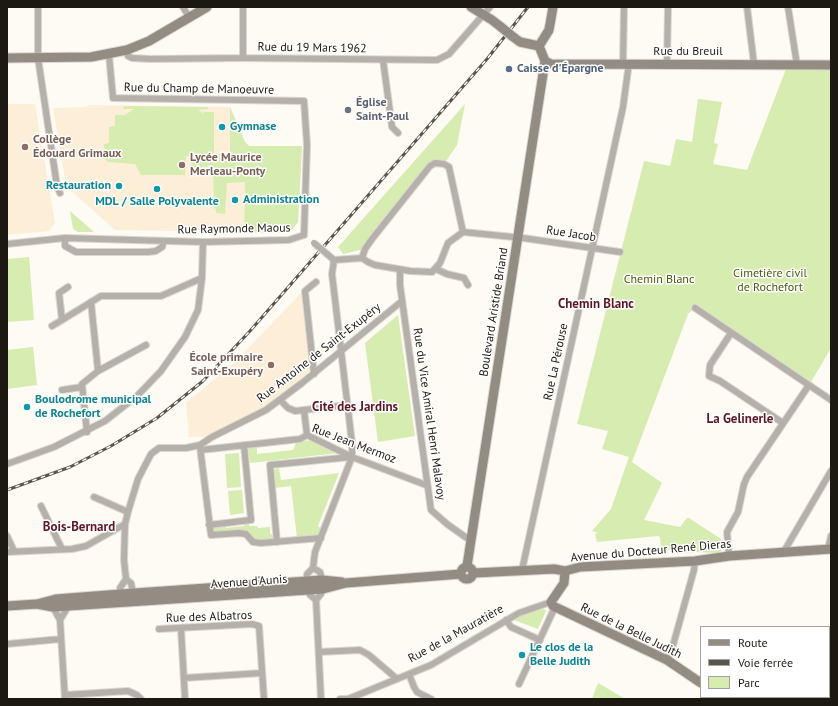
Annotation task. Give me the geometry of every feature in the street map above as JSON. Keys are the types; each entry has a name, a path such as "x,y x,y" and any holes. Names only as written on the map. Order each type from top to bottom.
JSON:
{"street":[{"path":"38,7 38,58 57,186 60,193"},
{"path":"183,7 189,18"},
{"path":"7,58 91,57 127,50 149,41 207,7"},
{"path":"243,7 243,58"},
{"path":"472,7 487,11 501,28 520,42 539,46"},
{"path":"539,46 549,30 553,7"},
{"name":"Rue La Pérouse","path":"522,570 623,107 626,64 624,7"},
{"path":"667,64 668,7"},
{"path":"747,7 754,64"},
{"path":"788,7 797,64"},
{"name":"Rue du 19 Mars 1962","path":"127,50 128,56 132,58 430,60 444,57 487,11"},
{"path":"539,46 545,61"},
{"name":"Rue du Champ de Manoeuvre","path":"109,54 113,98 304,101 307,145 304,235"},
{"path":"383,60 392,127 398,133"},
{"name":"Rue du Breuil","path":"545,61 551,64 831,65"},
{"name":"Boulevard Aristide Briand","path":"467,571 545,61"},
{"path":"362,258 365,249 372,239 430,166 435,163 444,164 449,167 463,232 448,243 436,269"},
{"name":"Rue Jacob","path":"463,232 523,238 620,252"},
{"path":"304,235 334,260 362,258 375,265 425,273 436,269 447,274 464,278 468,285"},
{"name":"Rue Raymonde Maous","path":"7,244 65,238 203,242 289,240 304,235"},
{"name":"Rue Raymonde Maous","path":"65,238 65,246 76,252 156,251 162,247 164,241"},
{"path":"7,464 54,447 87,432 127,405 151,383 172,358 185,337 198,310 202,278 203,242"},
{"path":"316,600 310,595 307,585 308,574 313,568 314,556 352,456 342,350 332,274 334,260"},
{"name":"Rue du Vice Amiral Henri Malavoy","path":"400,270 402,301 426,485 431,510 452,528 471,541"},
{"path":"52,326 103,295 167,295 202,278"},
{"path":"314,374 305,291 316,282"},
{"path":"62,320 59,293 68,287"},
{"name":"Rue Antoine de Saint-Exupéry","path":"121,598 120,588 126,579 124,560 125,524 138,479 151,454 159,448 200,448 217,434 266,410 314,374 402,301"},
{"path":"91,302 98,371"},
{"path":"695,308 831,400"},
{"path":"731,332 710,365 709,376 720,380 783,423"},
{"path":"87,432 82,387 84,381 98,371 146,345"},
{"path":"729,556 727,532 738,512 744,484 809,385"},
{"path":"62,390 82,387"},
{"path":"280,400 288,408 295,411 348,405"},
{"path":"304,410 307,435"},
{"name":"Rue Jean Mermoz","path":"200,448 300,439 307,435 352,456 426,485"},
{"path":"209,525 251,520 244,445"},
{"path":"200,448 211,535 246,534 253,542 277,542 321,538"},
{"path":"277,542 270,465 352,456"},
{"path":"783,552 831,471"},
{"path":"94,497 128,512"},
{"path":"41,506 62,550"},
{"path":"7,552 62,550 86,546 125,524"},
{"path":"7,536 14,551"},
{"path":"829,549 831,536"},
{"name":"Avenue du Docteur René Dieras","path":"467,571 554,569 565,571 580,567 695,561 729,556 829,549"},
{"path":"667,660 676,635 694,570 695,561"},
{"path":"313,568 320,572 322,584 321,594 316,600 321,699"},
{"name":"Avenue d'Aunis","path":"7,606 346,583 467,571"},
{"path":"520,684 540,640 553,605 564,583 565,571"},
{"name":"Rue Antoine de Saint-Exupéry","path":"126,579 131,582 134,598"},
{"name":"Avenue d'Aunis","path":"55,603 69,606 121,598"},
{"path":"55,603 60,620 65,697 128,691 137,695 141,699"},
{"name":"Rue de la Belle Judith","path":"553,605 667,660 700,682"},
{"name":"Rue de la Mauratière","path":"340,699 348,699 396,678 431,665 519,613 553,605"},
{"path":"60,620 69,606"},
{"path":"506,620 511,627 540,640"},
{"name":"Rue des Albatros","path":"159,629 252,624 259,626 264,699"},
{"path":"180,628 185,699"},
{"path":"7,644 61,639"},
{"path":"319,652 360,650 369,654 396,678"},
{"path":"184,678 262,672"},
{"path":"409,674 417,692 431,699"}],"shaded area":[{"name":"Collège Édouard Grimaux","path":"7,104 35,104 55,223 49,231 7,235"},
{"name":"Lycée Maurice Merleau-Ponty","path":"90,105 230,107 245,142 249,146 302,146 298,222 291,231 287,233 115,230 68,188 66,184 53,108 85,107"},
{"name":"École primaire Saint-Exupéry","path":"302,292 311,366 308,373 268,405 239,421 207,437 189,437 186,403 234,363"}],"green space":[{"name":"Cimetière civil de Rochefort","path":"786,69 831,70 831,348 811,382 696,306 688,314 632,462 662,483 644,520 680,527 687,518 689,518 721,539 721,551 718,553 695,552 676,554 671,550 661,550 660,537 658,536 597,542 595,534 598,533 592,531 611,509 629,457 602,449 608,431 577,424 644,161 670,166 676,139 692,142 698,99 722,102 714,143 718,144 713,164 747,170"},
{"path":"465,104 457,145 444,164 435,163 365,249 343,254 338,247"},
{"path":"124,106 208,107 208,109 198,110 204,114 203,112 214,112 214,154 230,154 230,107 245,142 249,146 302,146 298,222 291,231 287,233 244,232 245,182 227,183 225,214 216,213 216,209 214,208 213,166 208,165 208,170 206,170 206,167 191,169 191,156 186,156 185,175 141,175 135,164 108,162 105,159 104,144 109,143 109,127 115,126 115,115 125,115 134,109 123,109"},
{"path":"70,211 93,232 78,232 73,229"},
{"path":"29,257 34,320 7,322 7,259"},
{"path":"398,315 415,436 378,442 365,343"},
{"path":"33,347 37,385 7,389 7,350"},
{"path":"310,440 338,453 250,463 248,448 257,448 257,454 293,450 296,443"},
{"path":"239,453 241,487 227,488 225,454"},
{"path":"279,468 281,480 339,473 318,526 321,529 318,535 297,538 291,486 274,488 273,470"},
{"path":"242,490 244,513 230,515 228,491"},
{"path":"249,522 249,526 257,526 258,528 270,527 270,533 274,537 273,540 257,541 251,537 213,533 212,528 214,526 225,525 226,528 244,526 245,523"},
{"path":"544,609 546,611 538,629 514,620 522,614"},
{"path":"599,683 600,684 625,699 592,699"}],"railway":[{"path":"7,490 70,467 111,446 157,418 203,381 250,331 487,59 528,7"}],"place":[{"name":"Caisse d'Épargne","path":"509,69"},
{"name":"Église Saint-Paul","path":"348,110"},
{"name":"Gymnase","path":"222,127"},
{"name":"Collège Édouard Grimaux","path":"25,147"},
{"name":"Lycée Maurice Merleau-Ponty","path":"182,165"},
{"name":"Restauration","path":"119,186"},
{"name":"MDL / Salle Polyvalente","path":"157,189"},
{"name":"Administration","path":"235,200"},
{"name":"École primaire Saint-Exupéry","path":"271,365"},
{"name":"Boulodrome municipal de Rochefort","path":"27,407"},
{"name":"Le clos de la Belle Judith","path":"522,655"}],"district":[{"name":"Chemin Blanc","path":"596,304"},
{"name":"Cité des Jardins","path":"355,407"},
{"name":"La Gelinerle","path":"740,419"},
{"name":"Bois-Bernard","path":"79,527"}]}
